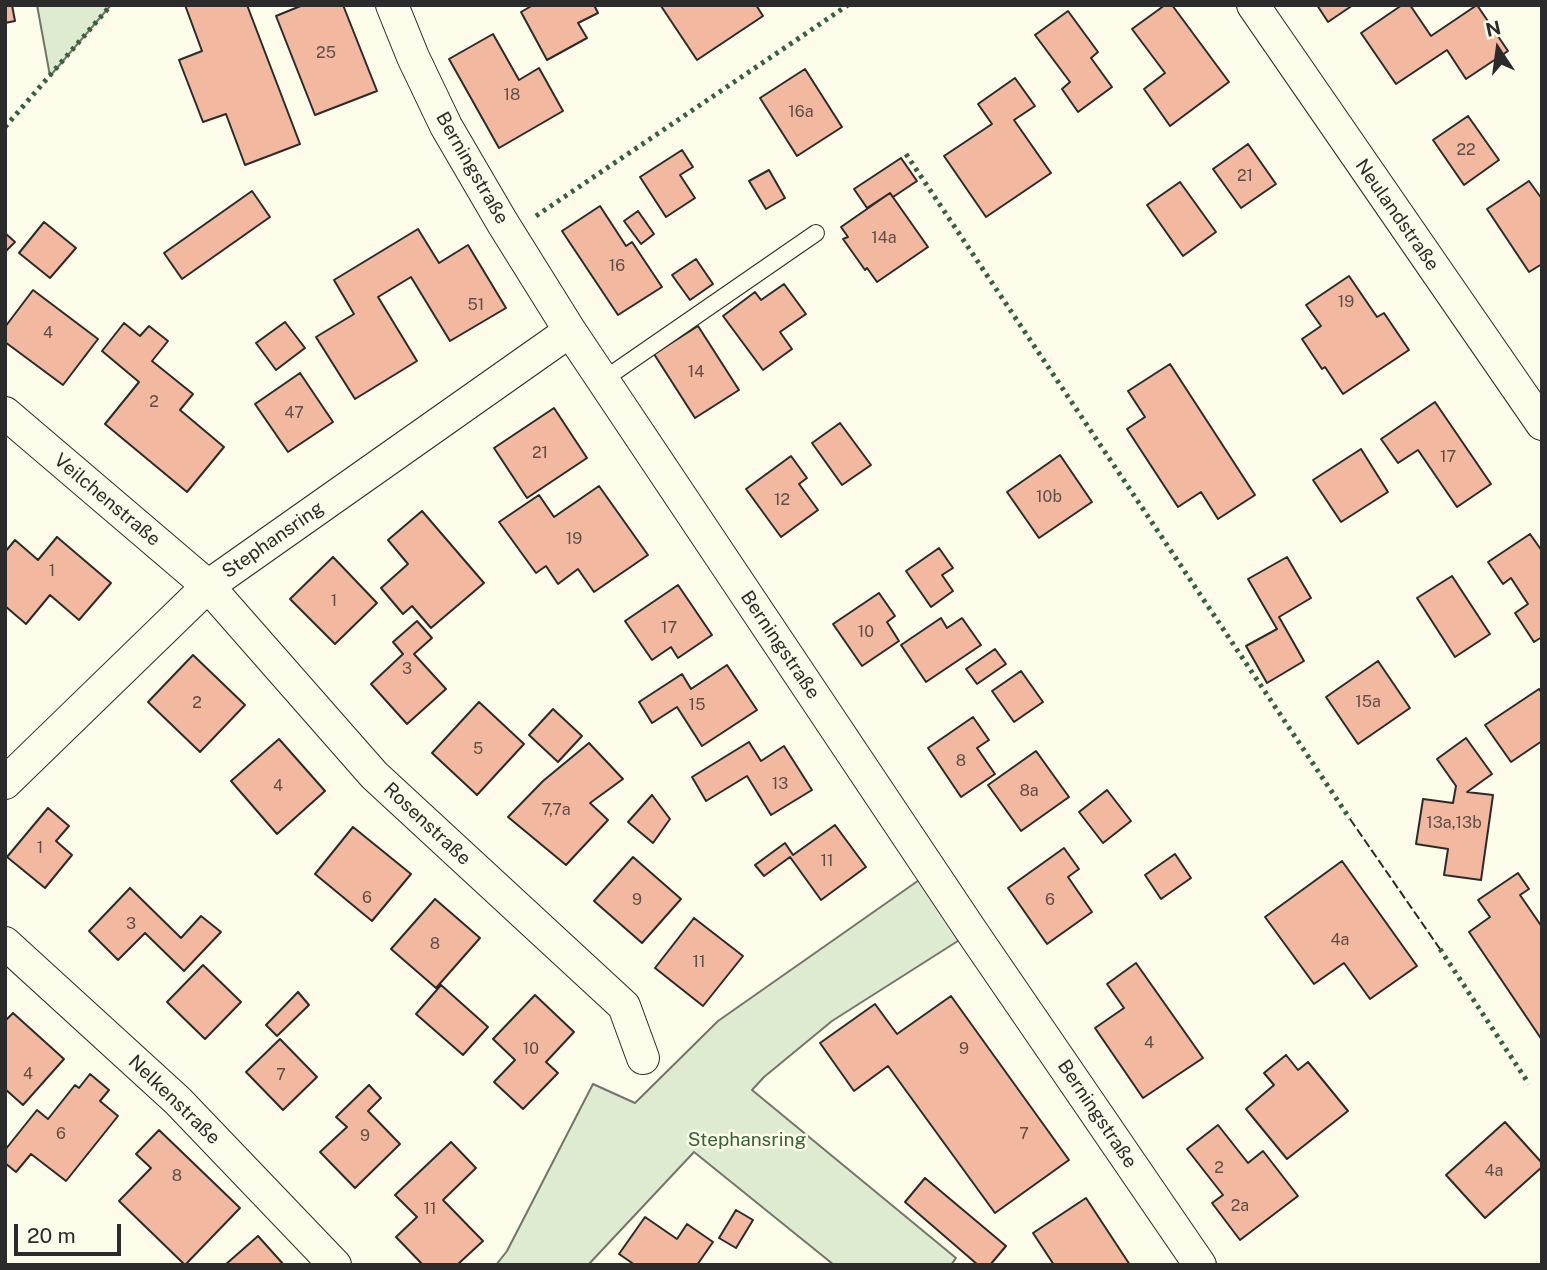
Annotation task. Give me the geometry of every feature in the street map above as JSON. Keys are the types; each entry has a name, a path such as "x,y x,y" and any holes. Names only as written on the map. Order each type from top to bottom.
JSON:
{"street":[{"name":"Berningstraße","path":"392,5 446,126 570,331 972,932 1200,1265"},
{"name":"Neulandstraße","path":"1253,5 1542,424"},
{"name":"Stephansring","path":"5,783 208,586 570,331"},
{"name":"Veilchenstraße","path":"5,413 208,586"},
{"name":"Rosenstraße","path":"208,586 374,775 624,1006 643,1058"},
{"name":"Nelkenstraße","path":"5,943 178,1101 335,1265"}],"lane":[{"path":"603,380 816,233"}],"green space":[{"path":"37,5 111,5 50,76"},
{"path":"932,871 972,932 832,1021 752,1090 956,1258 951,1265 834,1265 694,1152 588,1265 496,1265 507,1251 593,1084 635,1103 718,1021"}],"building":[{"path":"5,5 12,5 15,21 5,23"},
{"path":"185,5 247,5 300,144 245,165 226,114 203,122 179,60 202,51"},
{"path":"303,5 343,5 377,91 315,115 276,16"},
{"path":"533,5 594,5 598,13 578,23 587,38 547,60 521,12"},
{"path":"756,5 763,16 697,60 661,6"},
{"path":"1165,5 1172,5 1229,82 1170,126 1144,89 1165,73 1132,29"},
{"path":"1317,5 1353,5 1328,22"},
{"path":"1402,5 1410,5 1431,36 1477,5 1508,51 1466,79 1447,50 1396,84 1361,33"},
{"path":"1068,11 1098,52 1091,58 1112,87 1078,112 1062,89 1070,82 1035,35"},
{"path":"493,34 519,80 539,68 563,111 499,148 449,59"},
{"path":"805,69 842,127 797,156 760,98"},
{"path":"1015,78 1035,106 1014,120 1051,173 986,217 944,156 992,124 978,104"},
{"path":"1468,116 1499,160 1464,185 1433,140"},
{"path":"1248,144 1276,184 1241,208 1213,169"},
{"path":"682,150 693,167 680,175 695,198 666,217 640,177"},
{"path":"901,158 917,181 893,197 890,193 867,208 854,189"},
{"path":"769,170 785,198 766,209 749,181"},
{"path":"1529,181 1542,199 1542,264 1529,272 1487,209"},
{"path":"1180,182 1216,232 1183,256 1147,205"},
{"path":"252,191 270,217 182,279 164,253"},
{"path":"890,193 928,247 877,282 843,239 848,237 841,227"},
{"path":"600,206 626,246 632,242 662,287 618,315 562,231"},
{"path":"638,211 654,234 641,244 624,221"},
{"path":"44,222 76,248 50,278 19,253"},
{"path":"418,229 439,263 468,245 506,308 450,341 411,277 378,297 417,361 355,399 316,337 354,314 334,280"},
{"path":"5,233 15,242 5,252"},
{"path":"696,259 713,284 690,300 672,275"},
{"path":"1349,276 1377,317 1384,313 1409,350 1343,394 1302,339 1321,326 1306,305"},
{"path":"784,284 806,314 780,332 792,349 763,370 723,316 755,292 761,300"},
{"path":"33,290 98,339 63,385 5,342 5,327"},
{"path":"285,322 305,348 276,370 256,343"},
{"path":"124,323 140,336 149,326 168,341 152,361 193,394 180,410 224,447 187,492 105,424 139,382 102,351"},
{"path":"698,326 739,390 695,418 654,354"},
{"path":"1170,364 1255,495 1218,519 1201,492 1178,507 1127,429 1145,417 1128,391"},
{"path":"300,373 333,422 288,452 255,404"},
{"path":"1435,402 1491,484 1457,507 1418,450 1398,463 1381,439"},
{"path":"554,408 587,458 527,498 494,448"},
{"path":"840,423 871,465 842,485 812,443"},
{"path":"1361,449 1388,492 1341,522 1313,480"},
{"path":"1060,455 1092,502 1039,538 1007,492"},
{"path":"791,456 807,478 799,484 818,510 781,537 746,489"},
{"path":"599,486 648,555 594,592 578,569 558,584 546,566 536,573 499,522 539,495 554,517"},
{"path":"422,511 484,583 431,628 412,606 403,614 381,588 408,564 388,540"},
{"path":"1530,534 1542,551 1542,637 1534,642 1515,613 1528,604 1511,578 1503,584 1488,562"},
{"path":"57,537 111,583 79,620 50,595 26,624 5,606 5,552 15,540 38,560"},
{"path":"939,548 953,568 942,575 953,591 931,607 906,571"},
{"path":"333,557 377,603 335,644 290,599"},
{"path":"1287,557 1311,598 1279,617 1304,661 1267,683 1246,646 1277,629 1248,579"},
{"path":"1452,576 1490,634 1455,657 1417,598"},
{"path":"678,585 712,635 678,658 671,647 652,660 625,621"},
{"path":"879,593 895,616 887,622 899,641 862,666 833,624"},
{"path":"941,618 947,628 962,618 981,645 926,682 901,645"},
{"path":"417,621 432,638 414,654 446,689 407,724 371,684 403,654 393,642"},
{"path":"995,649 1006,664 977,684 966,669"},
{"path":"193,655 245,705 200,752 148,702"},
{"path":"1378,661 1410,708 1358,744 1326,697"},
{"path":"727,665 757,710 702,746 677,707 652,723 639,702 682,674 691,689"},
{"path":"1021,671 1043,702 1014,722 992,691"},
{"path":"1539,689 1542,693 1542,741 1511,762 1485,725"},
{"path":"479,702 524,744 477,795 432,753"},
{"path":"553,709 582,736 558,762 529,735"},
{"path":"973,717 989,740 977,748 995,774 961,797 928,748"},
{"path":"1466,738 1492,774 1467,792 1493,795 1481,880 1444,875 1448,849 1416,844 1423,799 1453,803 1456,786 1437,759"},
{"path":"279,739 325,791 277,834 231,781"},
{"path":"749,742 761,761 784,746 812,790 771,815 747,776 706,801 692,777"},
{"path":"589,743 623,779 590,803 608,820 566,865 508,817 543,781"},
{"path":"1036,751 1069,797 1021,831 988,785"},
{"path":"1107,790 1131,821 1103,843 1079,812"},
{"path":"652,795 670,819 653,843 628,822"},
{"path":"48,808 69,826 56,841 72,855 45,888 7,857"},
{"path":"835,825 866,867 821,900 790,857 764,876 755,865 785,843 793,855"},
{"path":"353,827 411,874 372,921 315,874"},
{"path":"1064,848 1079,869 1068,877 1092,912 1047,944 1008,888"},
{"path":"1175,854 1191,878 1161,899 1145,875"},
{"path":"633,857 681,899 642,943 594,901"},
{"path":"1342,861 1417,966 1370,999 1344,963 1314,984 1265,917"},
{"path":"1518,873 1529,889 1520,895 1542,927 1542,1040 1469,932 1490,917 1478,900"},
{"path":"130,888 181,938 201,916 221,932 184,971 145,933 118,960 89,931"},
{"path":"435,899 480,938 436,988 391,949"},
{"path":"694,918 743,956 703,1006 655,968"},
{"path":"1136,963 1203,1058 1143,1098 1095,1028 1124,1008 1107,984"},
{"path":"203,965 241,1002 205,1039 167,1002"},
{"path":"441,985 488,1027 463,1055 416,1014"},
{"path":"298,992 309,1005 277,1036 266,1025"},
{"path":"535,995 574,1032 546,1062 558,1073 523,1109 494,1082 515,1060 493,1039"},
{"path":"951,996 1069,1160 995,1213 888,1066 854,1091 820,1043 875,1004 897,1034"},
{"path":"13,1013 64,1059 23,1105 5,1089 5,1021"},
{"path":"280,1039 317,1077 283,1110 246,1072"},
{"path":"1286,1055 1298,1070 1308,1062 1348,1111 1287,1159 1246,1109 1274,1085 1264,1073"},
{"path":"90,1074 109,1090 100,1101 118,1116 66,1181 31,1154 16,1172 5,1163 5,1150 37,1110 48,1119 75,1085 79,1088"},
{"path":"369,1085 381,1098 368,1111 400,1144 355,1188 320,1152 347,1127 336,1117"},
{"path":"1505,1122 1542,1163 1542,1167 1485,1218 1446,1175"},
{"path":"1218,1125 1248,1163 1263,1151 1298,1196 1240,1240 1212,1203 1223,1195 1187,1149"},
{"path":"159,1130 240,1208 185,1265 119,1201 151,1168 136,1154"},
{"path":"451,1142 476,1168 443,1200 483,1241 457,1265 423,1265 396,1237 417,1217 395,1195"},
{"path":"925,1178 1006,1246 990,1265 978,1265 905,1202"},
{"path":"1086,1198 1130,1265 1054,1265 1033,1233"},
{"path":"736,1210 753,1220 736,1248 719,1238"},
{"path":"645,1217 677,1239 687,1224 713,1242 697,1265 635,1265 619,1254"},
{"path":"258,1236 284,1265 225,1265"}],"hedge":[{"path":"5,127 111,5"},
{"path":"536,216 848,5"},
{"path":"906,154 1350,819"},
{"path":"1440,949 1529,1084"}],"fence":[{"path":"1350,819 1440,949"}]}
